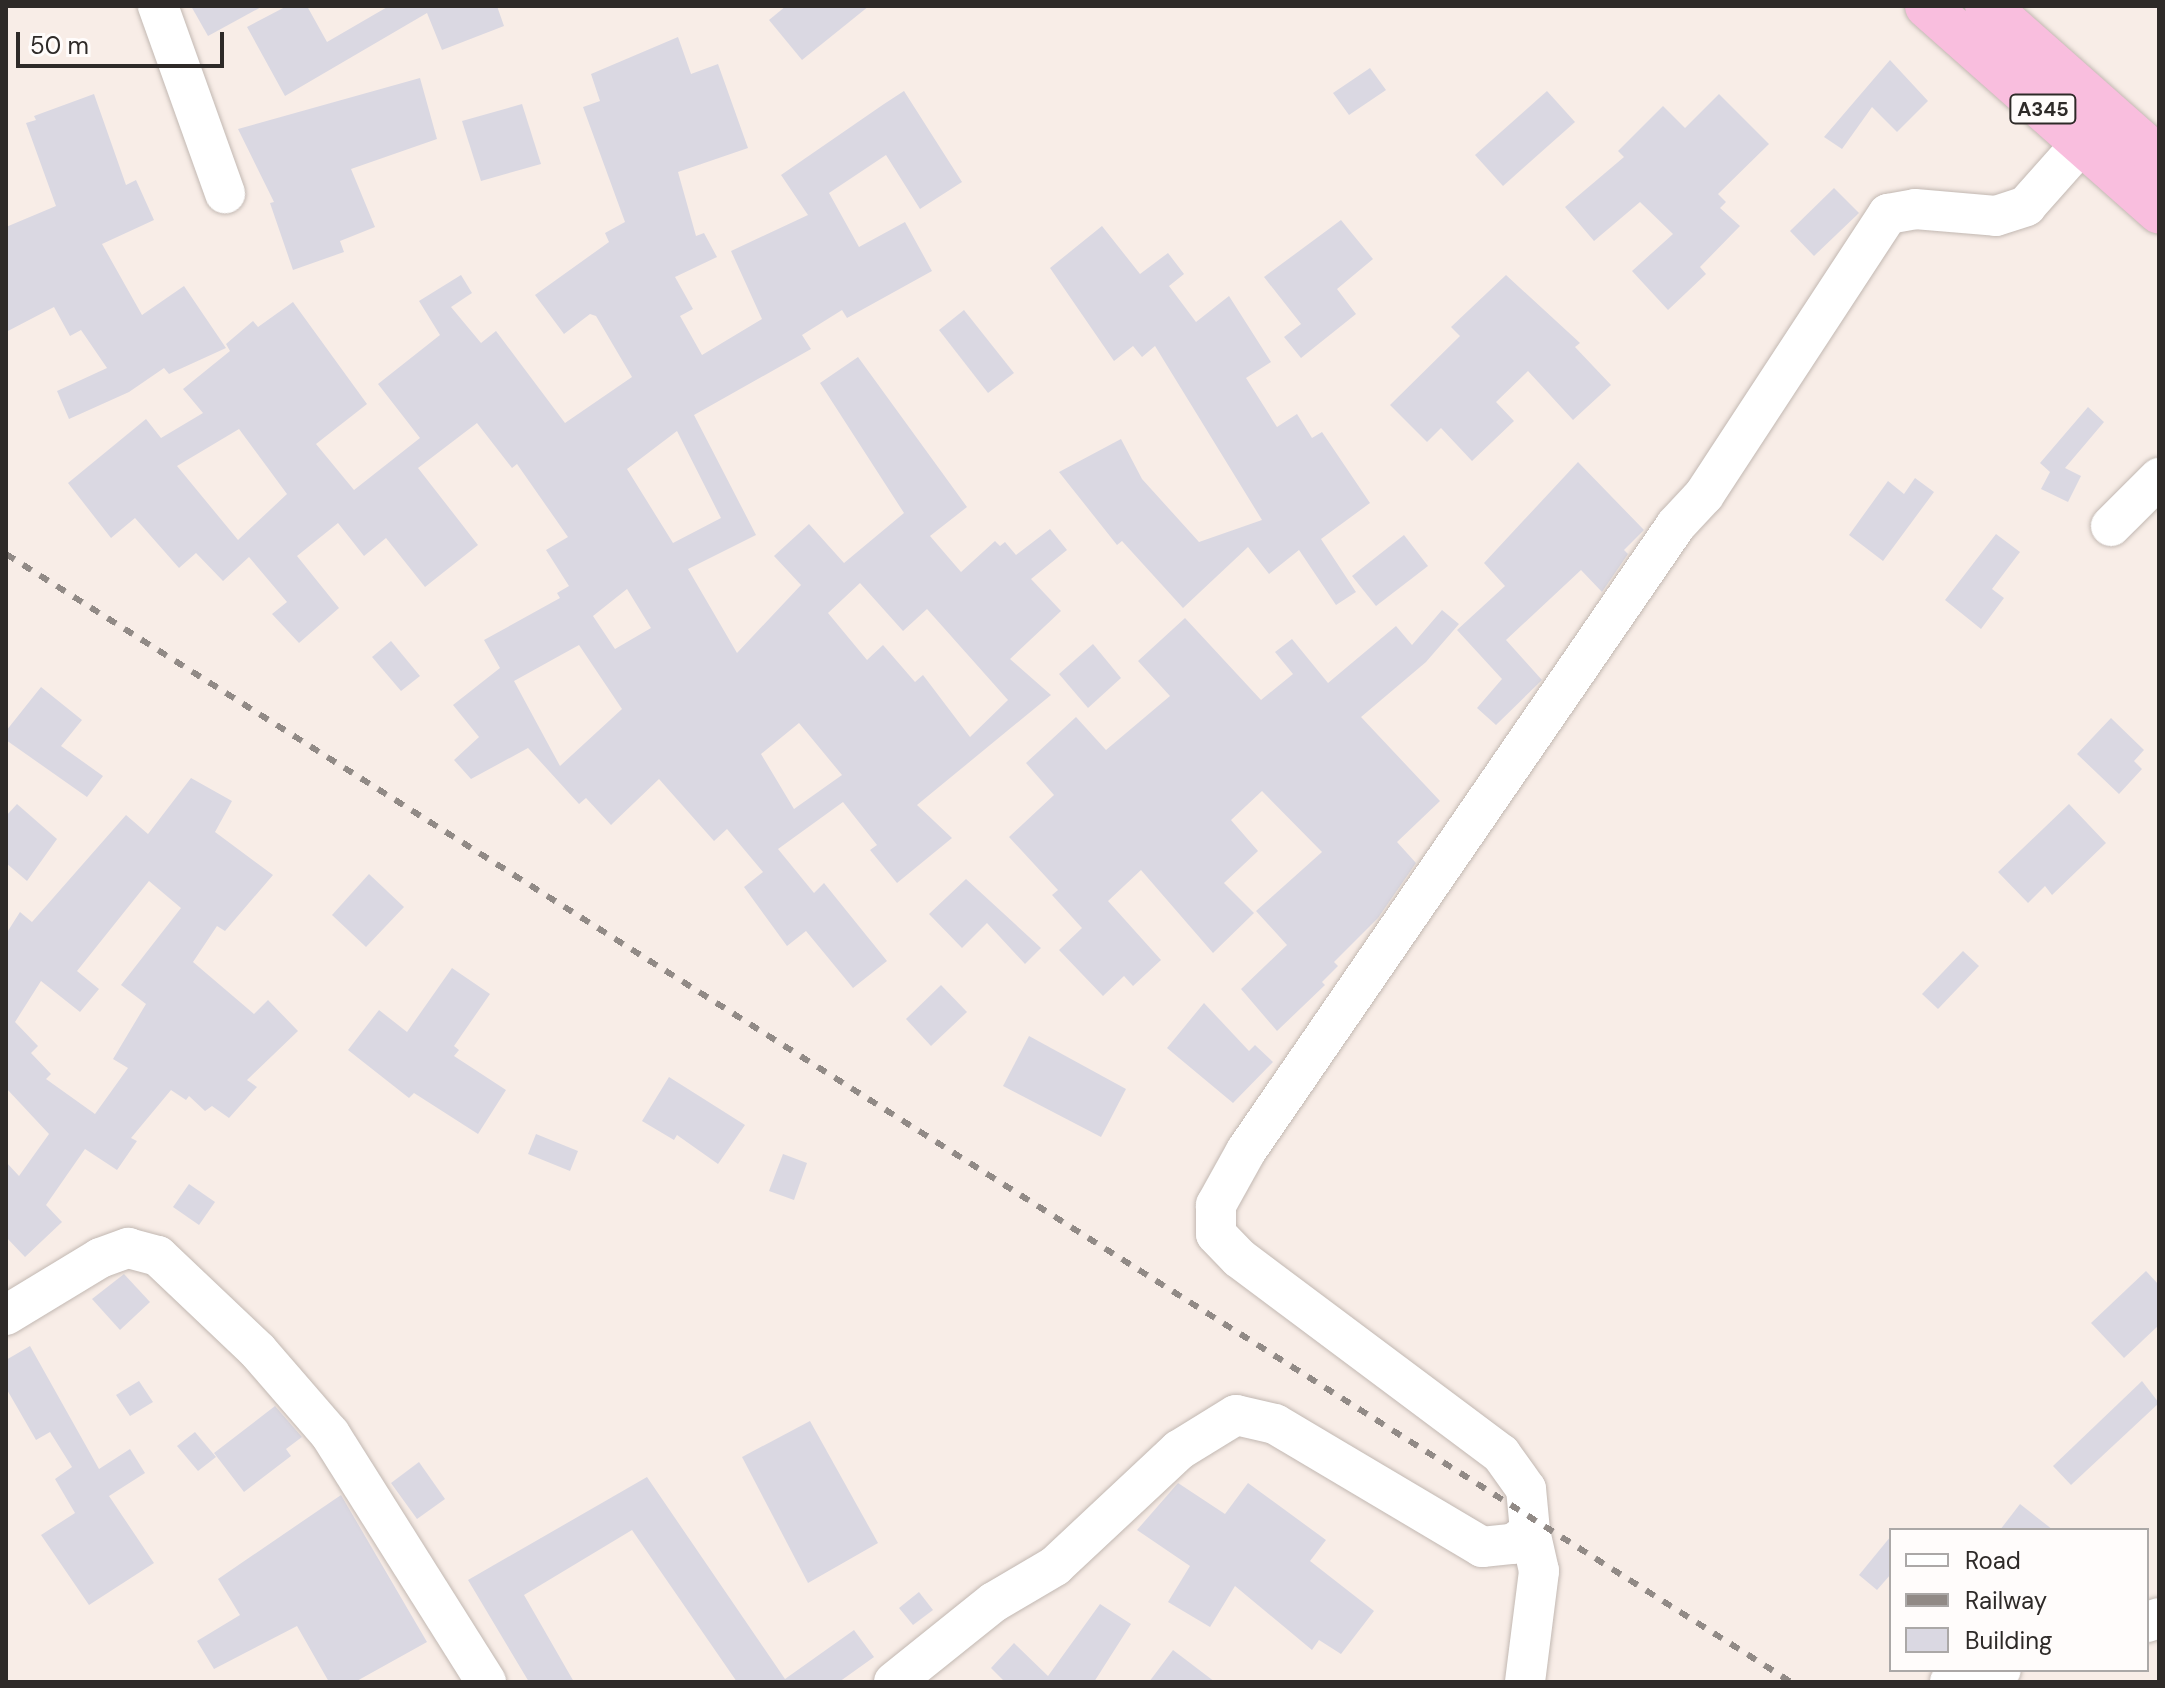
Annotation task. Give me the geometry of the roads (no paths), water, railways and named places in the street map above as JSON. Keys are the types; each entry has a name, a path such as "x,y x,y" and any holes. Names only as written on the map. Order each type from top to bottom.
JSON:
{"highway":[{"name":"A345","path":"1927,6 2159,211"},
{"name":"A345","path":"1987,6 2159,158"}],"street":[{"path":"158,6 225,193"},
{"path":"1525,1682 1539,1571 1530,1531 1526,1489 1501,1454 1239,1258 1216,1234 1216,1205 1246,1151 1676,525 1704,495 1888,214 1915,209 1996,216 2026,206 2082,143"},
{"path":"2111,526 2159,478"},
{"path":"6,1315 100,1258 128,1248 158,1256 258,1351 330,1434 486,1682"},
{"path":"894,1682 994,1602 1055,1566 1179,1450 1236,1415 1275,1424 1482,1547 1513,1544 1530,1531"},
{"path":"1950,1682 1992,1672"}],"railway":[{"path":"6,554 1791,1682"}]}
